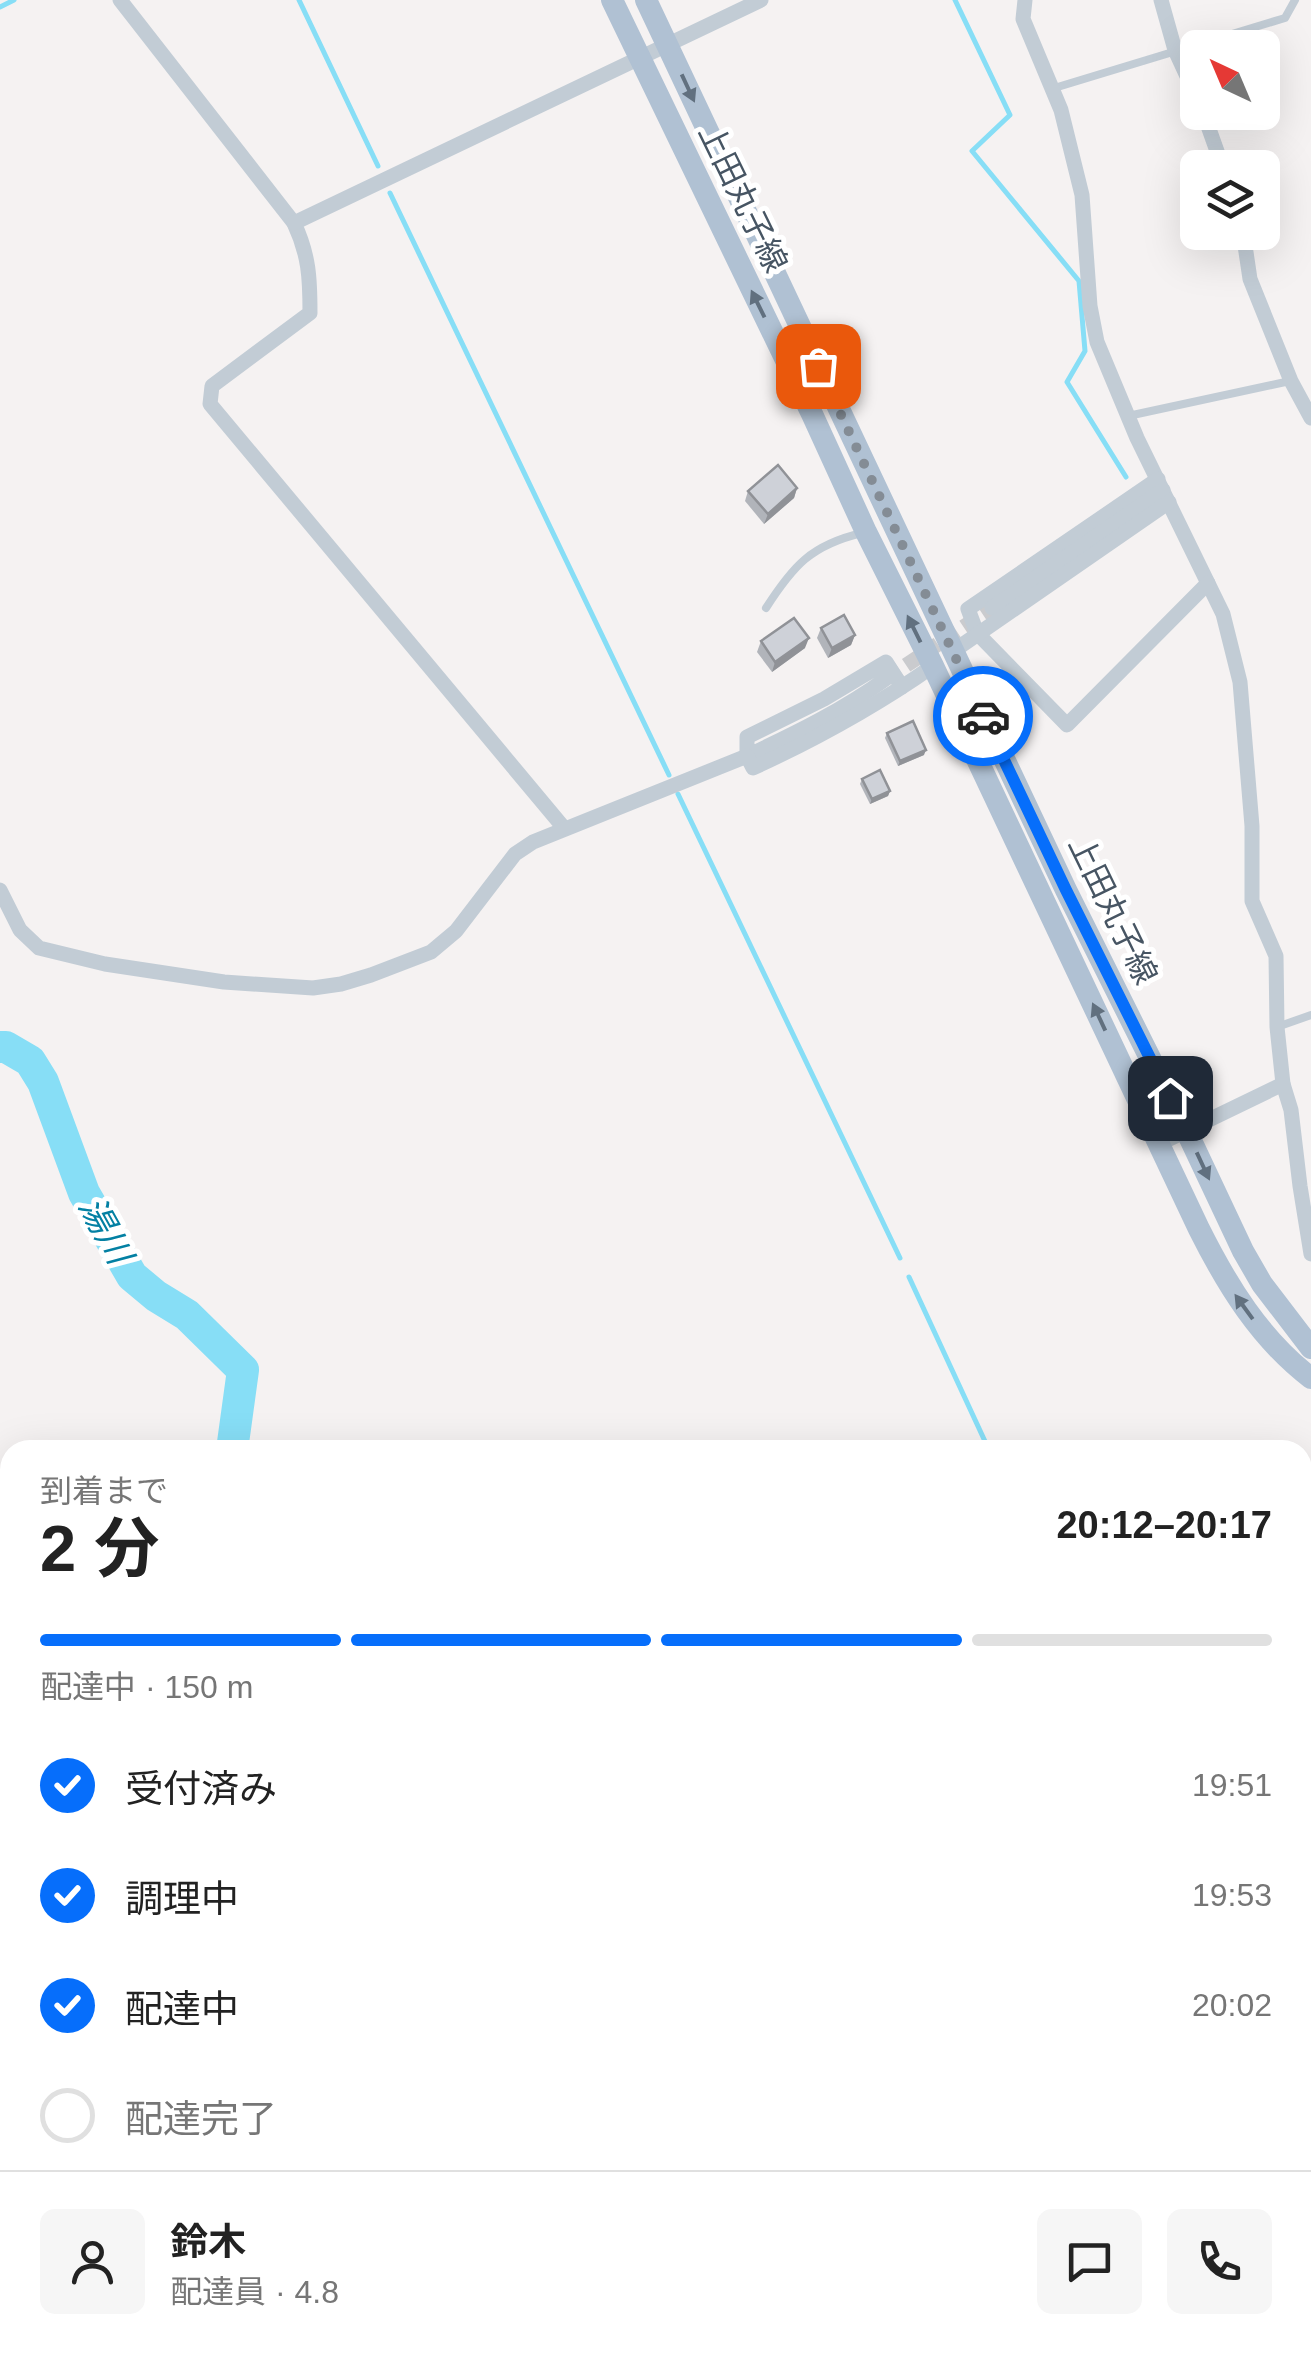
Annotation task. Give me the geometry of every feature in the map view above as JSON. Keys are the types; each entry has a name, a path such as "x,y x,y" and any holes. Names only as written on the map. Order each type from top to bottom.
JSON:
{"main road":[{"name":"上田丸子線","path":"612,0 866,532 942,659 1066,890 1243,1251 1262,1284 1311,1348"},
{"name":"上田丸子線","path":"646,0 1198,1229 1240,1302 1274,1344 1311,1378"}],"street":[{"path":"120,0 294,223 305,247 310,314 212,386 210,404 564,828"},
{"path":"294,223 761,0"},
{"path":"1025,0 1023,18 1061,110 1082,196 1090,306 1097,342 1223,614 1240,682 1252,826 1252,902 1276,956 1283,1084 1291,1110 1311,1254"},
{"path":"1161,0 1180,61"},
{"path":"1245,250 1250,279 1291,381 1311,418"},
{"path":"902,687 886,662 748,738 747,756 753,768 812,741 902,687 1163,490"},
{"path":"992,608 1163,490"},
{"path":"1163,490 968,609 977,633 1068,725 1208,583"},
{"path":"0,890 20,930 40,948 106,964 204,979 313,988 356,980 431,952 456,931 514,854 533,842 747,756 840,710 887,678"},
{"path":"1159,1144 1283,1084"}],"lane":[{"path":"1051,88 1284,18 1295,0"},
{"path":"1128,416 1291,381"},
{"path":"766,608 787,576 814,551 836,539 866,532"},
{"path":"1277,1027 1311,1015"}],"building":[{"path":"778,465 797,488 768,514 748,491"},
{"path":"844,615 855,635 832,648 821,628"},
{"path":"794,618 809,638 775,662 761,641"},
{"path":"913,721 926,750 900,761 887,733"},
{"path":"880,770 890,791 872,799 862,779"}],"waterway":[{"path":"0,7 14,0"},
{"path":"299,0 378,166"},
{"path":"955,0 1010,115 972,151 1079,281 1085,351 1067,382 1126,477"},
{"path":"390,193 669,775"},
{"path":"678,794 900,1258"},
{"name":"湯川","path":"0,1047 30,1061 43,1082 84,1193 132,1276 187,1315 243,1370 233,1440"},
{"path":"909,1277 984,1440"}],"tunnel":[{"path":"887,678 992,608"}],"way so far":[{"path":"818,366 983,716"}],"route":[{"path":"983,716 1170,1098"}]}
